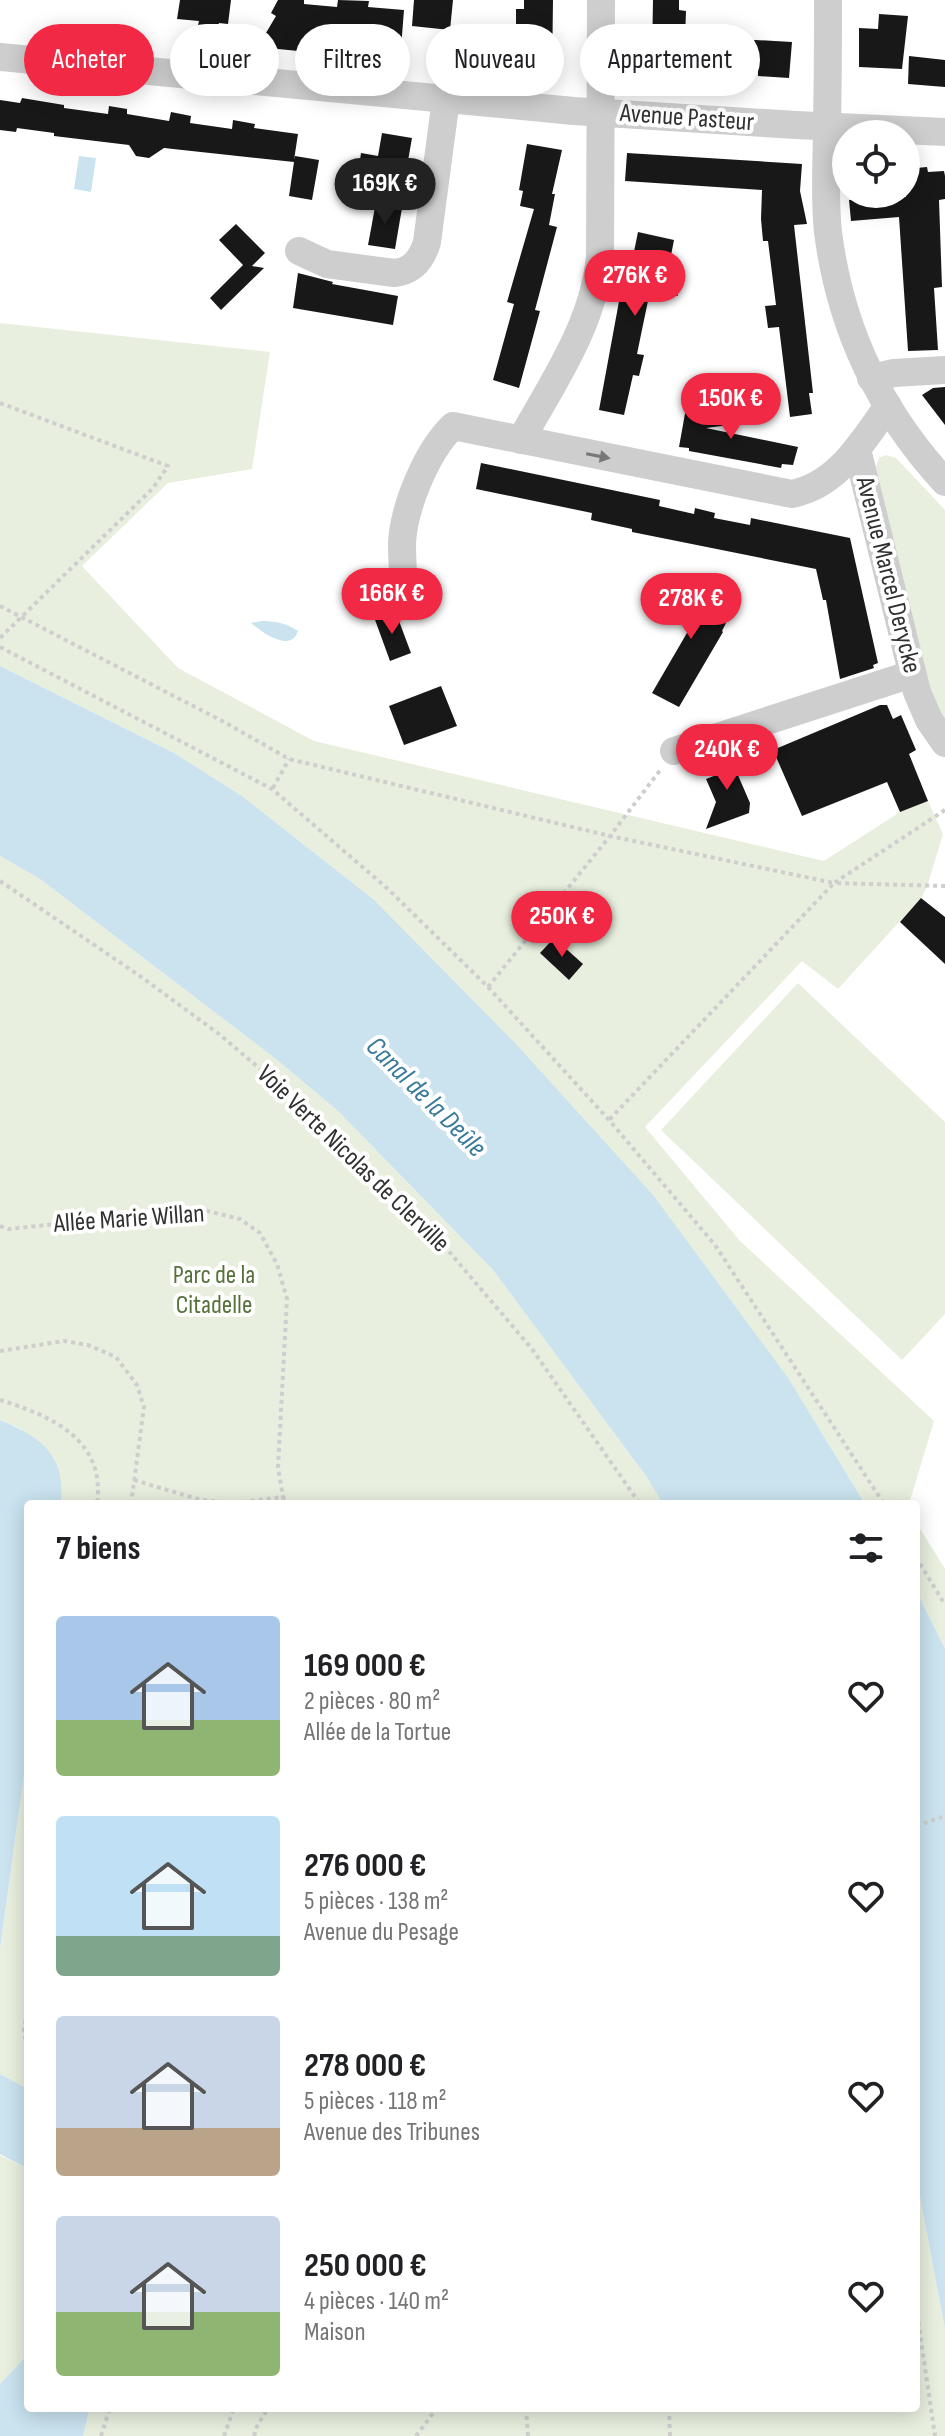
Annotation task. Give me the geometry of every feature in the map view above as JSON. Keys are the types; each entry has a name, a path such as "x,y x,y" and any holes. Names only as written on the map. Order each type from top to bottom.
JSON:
{"street":[{"path":"521,440 585,321 595,288 600,256 601,0"},
{"path":"828,0 826,207 833,261 847,317 871,378 905,433 945,482"},
{"name":"Avenue Pasteur","path":"0,57 600,112 945,132"},
{"path":"299,251 327,264 394,273 417,263 427,242 446,99"},
{"path":"871,378 903,372 945,370"},
{"path":"404,605 402,540 416,484 440,438 453,426 792,494 805,492 828,478 857,449 888,406"},
{"name":"Avenue Marcel Derycke","path":"857,449 912,674 929,720 945,743"},
{"path":"674,751 912,674"}],"path":[{"path":"0,403 168,466 153,488 0,638"},
{"path":"0,606 289,759 610,836 834,883 945,886"},
{"path":"0,647 272,789 388,889 488,987 609,1120 715,1245 882,1500"},
{"path":"488,987 674,751"},
{"path":"272,789 289,759"},
{"path":"609,1120 834,883 945,810"},
{"name":"Voie Verte Nicolas de Clerville","path":"0,881 219,1034 310,1113 446,1248 523,1338 638,1500"},
{"name":"Allée Marie Willan","path":"0,1226 8,1229 199,1209 240,1219 260,1233 277,1264 287,1299 278,1467 283,1497"},
{"path":"0,1351 64,1341 88,1345 116,1357 137,1385 144,1407 132,1500"},
{"path":"0,1400 38,1411 68,1429 85,1446 94,1465 98,1500"},
{"path":"134,1480 201,1500"},
{"path":"258,1500 283,1497 285,1500"},
{"path":"920,1564 945,1605"},
{"path":"920,1825 945,1816"},
{"path":"920,2333 935,2436"},
{"path":"101,2436 109,2412"},
{"path":"224,2436 233,2412"},
{"path":"254,2436 266,2412"},
{"path":"416,2436 434,2412"},
{"path":"526,2412 528,2436"},
{"path":"669,2412 670,2436"}],"green space":[{"path":"0,323 270,352 252,469 168,483 82,566 178,668 314,741 824,861 900,812 928,801 943,834 921,898 838,989 802,961 645,1127 740,1241 934,1421 910,1500 863,1500 789,1379 702,1262 373,899 242,796 174,753 0,666"},
{"path":"886,455 896,458 945,510 945,721 935,709 876,467 879,458"},
{"name":"Parc de la Citadelle","path":"0,856 40,879 276,1059 338,1111 493,1270 661,1500 62,1500 21,1429 0,1420"},
{"path":"798,983 945,1122 945,1314 902,1360 661,1130"},
{"path":"920,1528 945,1569 945,1649 920,1598"},
{"path":"24,1775 24,2087 0,2074 0,1949"},
{"path":"0,2155 24,2167 24,2358 0,2384"},
{"path":"920,2197 945,2329 945,2436 83,2436 89,2412 920,2412"}],"water":[{"path":"79,156 96,158 91,192 74,189"},
{"path":"251,623 280,623 298,631 294,637 283,641 262,632"},
{"name":"Canal de la Deûle","path":"0,666 174,753 242,796 373,899 515,1043 653,1195 789,1379 863,1500 661,1500 493,1270 338,1111 276,1059 40,879 0,856"},
{"path":"0,1420 28,1433 48,1450 59,1473 61,1500 24,1500 24,1775 0,1949"},
{"path":"920,1598 945,1649 945,2329 920,2197"},
{"path":"0,2074 24,2087 24,2167 0,2154"},
{"path":"24,2358 24,2412 89,2412 83,2436 0,2436 0,2384"}],"building":[{"path":"180,0 231,0 228,24 198,24 199,21 177,19"},
{"path":"278,0 304,0 304,4 337,7 338,0 369,1 368,7 404,10 403,24 295,24 295,51 279,49 279,24 271,24 276,16 271,13"},
{"path":"414,0 453,0 451,24 412,26"},
{"path":"524,0 553,0 553,24 516,24 516,9 524,9"},
{"path":"653,0 679,0 679,10 686,11 686,24 653,24"},
{"path":"879,14 908,16 902,69 859,67 859,28 878,29"},
{"path":"760,40 792,42 789,78 760,76"},
{"path":"909,56 945,60 945,87 908,84"},
{"path":"22,98 108,114 109,106 127,109 127,114 169,121 171,112 191,116 190,123 232,129 233,120 255,124 254,128 298,134 294,160 295,156 319,160 312,200 289,196 294,162 164,148 149,158 136,156 129,145 17,128 16,132 0,130 0,100 20,103"},
{"path":"382,133 412,138 406,172 395,170 392,192 356,186 361,153 378,156"},
{"path":"527,144 562,150 549,225 557,227 535,310 540,311 519,388 493,380 514,304 507,302 534,209 520,206 523,191 519,190"},
{"path":"627,153 802,164 800,191 807,224 794,225 813,393 809,393 812,414 790,417 779,327 768,328 765,306 776,305 768,241 763,241 762,190 625,181"},
{"path":"927,167 928,172 944,171 945,176 945,199 939,200 942,287 934,288 938,350 908,351 899,217 851,221 850,208 920,208 920,168"},
{"path":"376,202 402,208 395,249 368,245"},
{"path":"236,224 265,253 252,266 264,268 221,310 210,298 243,265 219,240"},
{"path":"638,232 674,240 668,271 678,296 650,291 637,354 644,355 639,376 633,375 624,415 599,410 622,285 627,286"},
{"path":"298,273 332,284 398,296 393,325 293,308"},
{"path":"945,387 945,425 922,395 933,388"},
{"path":"686,408 744,420 744,423 706,428 798,447 793,465 782,464 781,468 679,447"},
{"path":"481,463 660,500 659,506 694,514 695,508 715,513 714,518 750,525 751,518 850,538 878,663 873,665 874,668 840,679 826,600 823,600 816,569 632,532 632,529 591,520 592,513 476,489"},
{"path":"676,584 706,601 711,592 730,603 725,612 728,613 723,621 726,623 723,632 679,707 652,693 691,626 662,608"},
{"path":"389,611 399,621 411,653 390,661 374,617"},
{"path":"441,686 457,726 404,745 389,706"},
{"path":"880,705 887,705 893,719 901,715 916,750 909,754 928,801 900,812 887,782 802,816 773,750"},
{"path":"728,752 750,803 749,813 706,829 716,802 706,779 719,774 712,757"},
{"path":"921,898 945,917 945,964 900,922"},
{"path":"554,938 583,964 569,980 540,953"}]}
